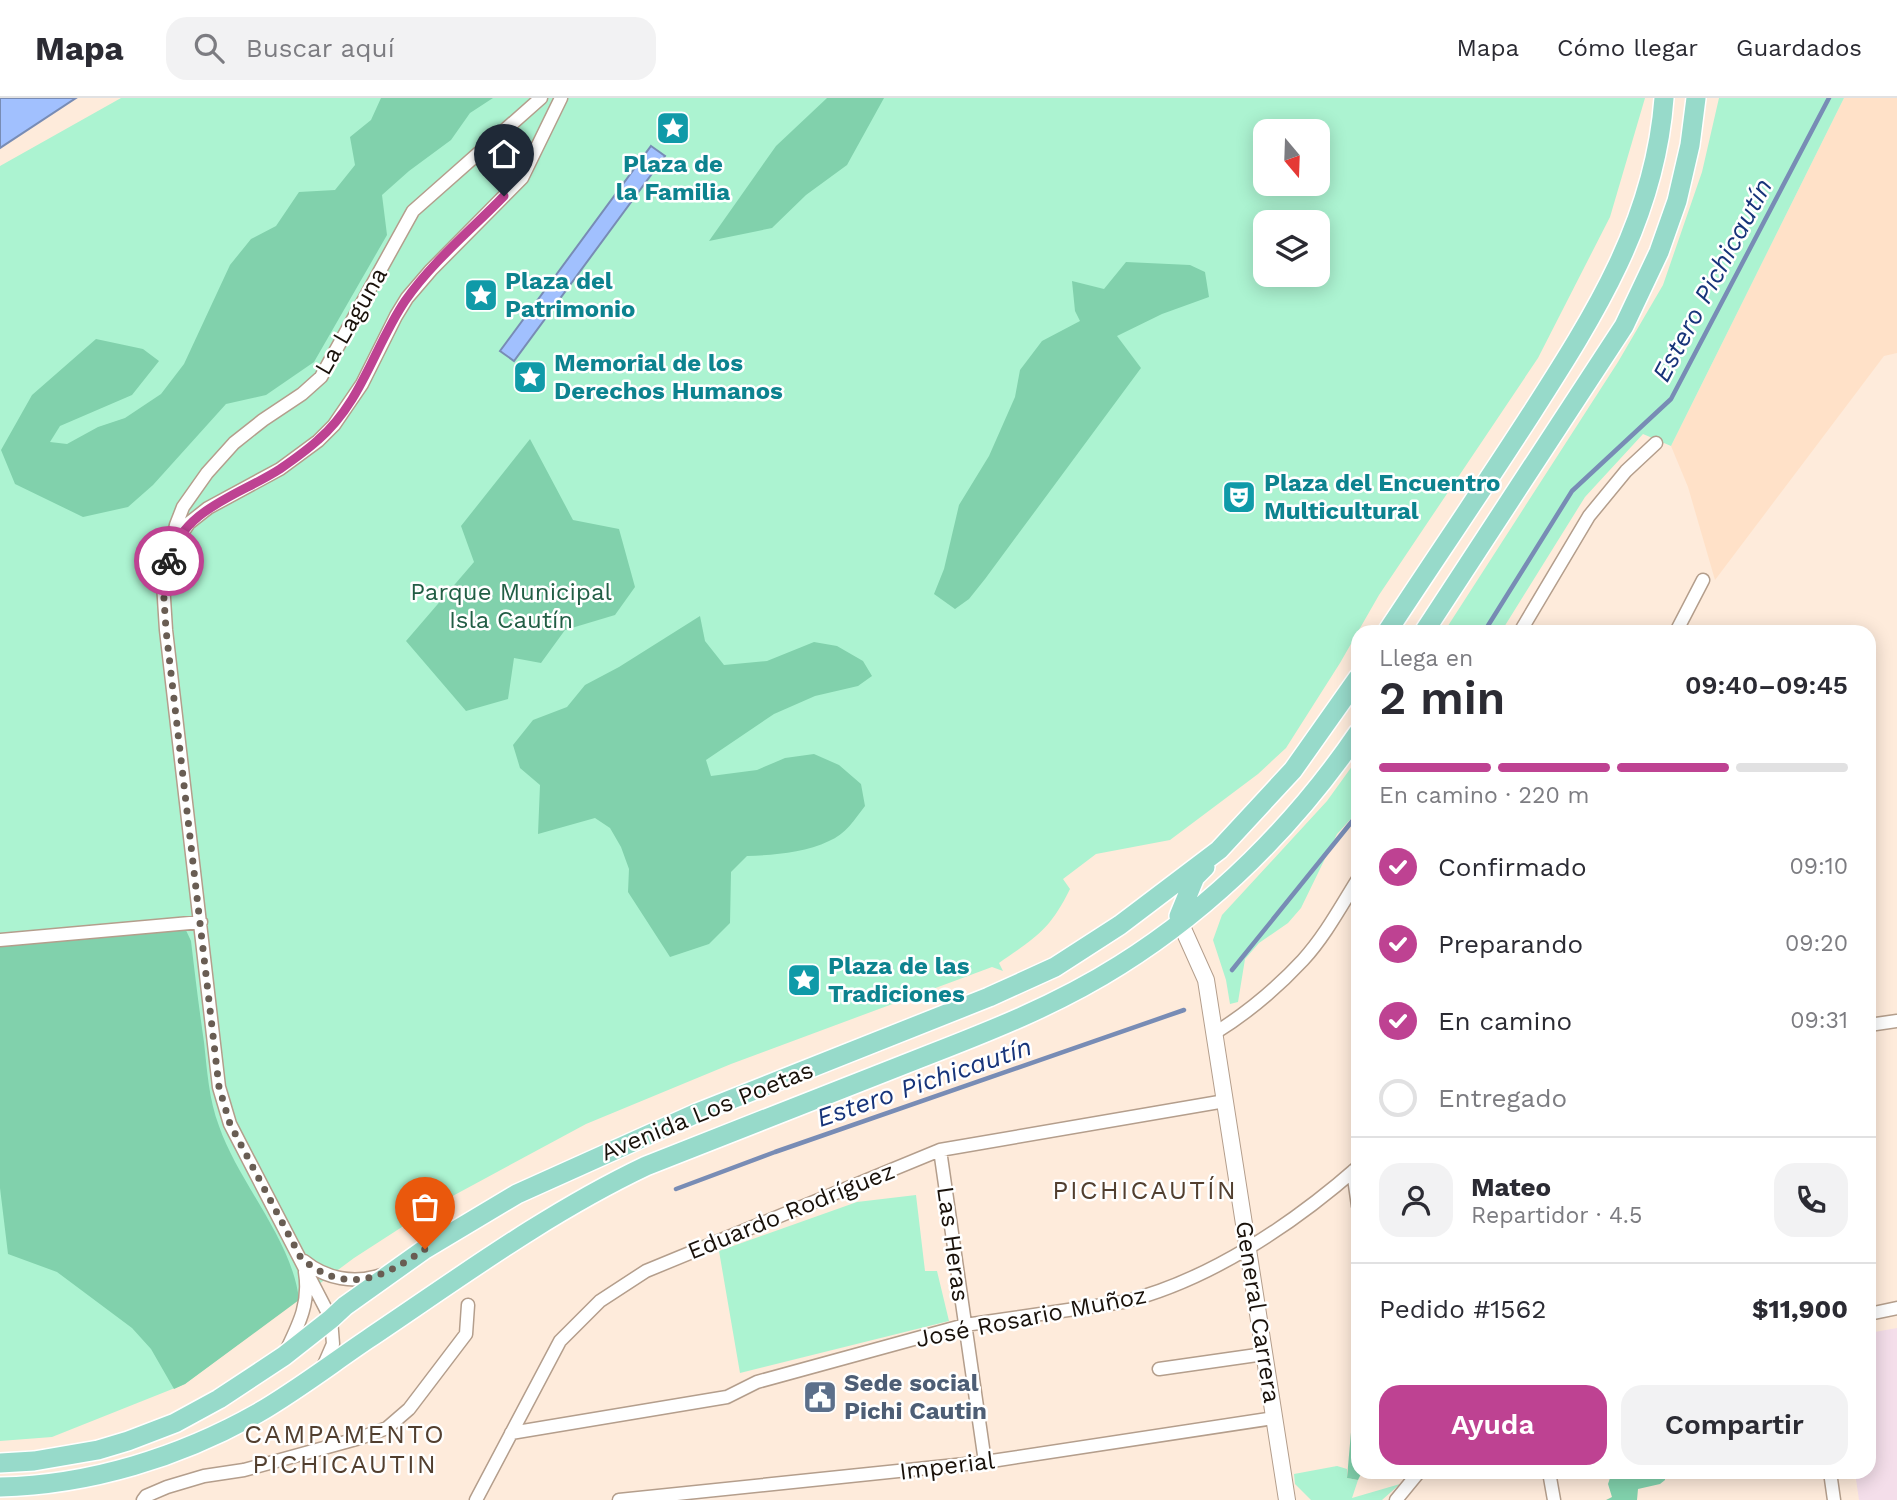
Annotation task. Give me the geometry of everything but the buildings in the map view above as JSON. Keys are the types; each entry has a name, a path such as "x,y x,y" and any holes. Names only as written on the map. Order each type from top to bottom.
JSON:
{"main road":[{"path":"1392,625 1540,400 1624,256 1647,196 1659,141 1664,98"},
{"path":"1429,625 1624,326 1660,252 1677,201 1690,145 1696,98"},
{"name":"Avenida Los Poetas","path":"0,1463 66,1457 152,1433 219,1399 284,1356 396,1269 517,1194 697,1113 989,997 1055,967 1120,925 1219,850 1293,770 1351,688"},
{"name":"Avenida Los Poetas","path":"0,1487 73,1479 126,1468 168,1455 230,1428 288,1394 519,1236 600,1188 658,1161 1001,1027 1070,995 1118,967 1220,890 1278,832 1351,743"},
{"path":"1180,922 1179,916 1195,877 1219,850"}],"street":[{"name":"La Laguna","path":"331,1319 230,1124 219,1087 166,630 163,583 176,525 183,507 207,473 234,443 321,377 413,211 541,98"},
{"name":"La Laguna","path":"172,548 189,523 208,508 280,469 318,441 334,425 362,384 407,299 431,270 522,178 561,98"},
{"path":"1524,625 1589,516 1626,471 1656,443"},
{"path":"1680,625 1703,580"},
{"path":"1215,1033 1245,1014 1303,960 1351,890"},
{"path":"0,940 201,922"},
{"name":"General Carrera","path":"1180,922 1206,981 1274,1418 1289,1497"},
{"path":"1876,1025 1897,1021"},
{"name":"Eduardo Rodríguez","path":"476,1500 560,1341 600,1301 646,1271 940,1150 1225,1101"},
{"name":"Las Heras","path":"940,1150 985,1462"},
{"name":"José Rosario Muñoz","path":"511,1433 727,1397 757,1382 965,1325 1142,1297 1203,1274 1302,1212 1351,1173"},
{"path":"301,1258 318,1271 351,1280 374,1278 396,1269"},
{"path":"284,1356 298,1329 306,1305 306,1281 301,1258"},
{"path":"143,1500 146,1496 192,1480 244,1470 387,1428 409,1409 466,1334 468,1306"},
{"path":"1876,1312 1897,1308"},
{"path":"315,1375 330,1352 334,1334 331,1319"},
{"path":"1159,1369 1264,1354"},
{"name":"Imperial","path":"619,1500 985,1462 1274,1418"},
{"path":"1396,1500 1413,1479"},
{"path":"1550,1479 1554,1500"},
{"path":"1831,1479 1834,1500"}],"shaded area":[{"path":"1844,98 1897,98 1897,353 1884,356 1715,580 1688,487 1671,446"},
{"path":"1897,1328 1897,1500 1859,1500 1856,1479 1876,1479 1876,1332"}],"green space":[{"name":"Parque Municipal Isla Cautín","path":"121,98 1645,98 1610,217 1538,358 1379,595 1362,625 1351,625 1351,644 1286,748 1258,774 1170,840 1096,854 1063,879 1070,889 1056,914 1041,932 999,963 1003,971 992,967 731,1064 586,1124 436,1205 354,1258 185,1384 52,1437 0,1441 0,166"},
{"path":"381,98 493,98 470,113 451,140 382,195 387,235 314,362 266,395 226,404 153,485 128,507 83,517 15,484 1,450 32,395 96,339 143,349 159,361 132,395 60,426 50,442 67,444 98,427 125,418 161,394 184,364 230,265 251,239 276,226 299,192 335,190 355,165 350,137 371,120"},
{"path":"827,98 884,98 847,165 806,195 772,228 709,241 776,146"},
{"path":"1719,98 1844,98 1671,446 1643,434 1585,497 1505,625 1449,625 1618,362 1663,285 1702,172"},
{"path":"1126,262 1190,265 1205,272 1209,297 1162,314 1117,336 1141,368 985,579 969,599 955,609 934,594 944,569 959,505 989,456 1015,397 1020,370 1042,341 1080,321 1075,311 1072,281 1104,289"},
{"path":"530,439 573,520 619,529 635,587 615,615 565,630 541,663 514,658 508,699 466,711 406,641 474,562 461,526"},
{"path":"700,616 705,641 724,665 767,661 814,642 837,646 863,661 872,676 858,686 815,696 774,714 706,760 711,776 757,770 785,758 814,754 839,765 861,784 865,806 845,831 829,841 799,851 747,856 731,872 730,923 709,944 670,957 628,892 629,869 610,828 595,818 538,834 540,785 520,768 513,745 533,720 567,707 585,685"},
{"path":"1351,768 1351,819 1337,834 1301,908 1288,923 1259,943 1245,959 1238,1002 1230,1004 1226,980 1213,940 1222,915 1327,801"},
{"path":"184,926 191,941 209,1085 216,1116 239,1169 287,1256 299,1300 185,1384 174,1389 151,1349 132,1328 57,1272 8,1254 0,1188 0,941"},
{"path":"916,1195 925,1271 937,1271 949,1321 740,1373 719,1251 857,1202"},
{"path":"1351,1432 1351,1479 1347,1478"},
{"path":"1337,1466 1347,1469 1347,1478 1358,1480 1352,1498 1400,1484 1382,1500 1311,1500 1295,1484 1294,1474"},
{"path":"1610,1479 1665,1479 1660,1484 1638,1489 1637,1500 1606,1500 1612,1497 1608,1484"}],"water":[{"path":"0,98 76,98 0,148"},
{"path":"651,146 665,156 514,361 500,351"}],"waterway":[{"name":"Estero Pichicautín","path":"1488,625 1572,491 1671,399 1829,98"},
{"name":"Estero Pichicautín","path":"1232,970 1351,823"},
{"name":"Estero Pichicautín","path":"676,1189 1184,1010"}],"way so far":[{"path":"169,561 163,583 166,630 219,1087 230,1124 301,1258 318,1271 351,1280 374,1278 396,1269 425,1249"}],"place":[{"name":"Plaza de la Familia","path":"673,128"},
{"name":"Plaza del Patrimonio","path":"481,295"},
{"name":"Memorial de los Derechos Humanos","path":"530,377"},
{"name":"Plaza del Encuentro Multicultural","path":"1239,497"},
{"name":"Plaza de las Tradiciones","path":"804,980"},
{"name":"Sede social Pichi Cautin","path":"820,1397"}],"district":[{"name":"PICHICAUTÍN","path":"1145,1190"},
{"name":"CAMPAMENTO PICHICAUTIN","path":"345,1449"}],"route":[{"path":"169,561 172,548 189,523 208,508 280,469 318,441 334,425 353,401 407,299 431,270 504,196"}]}
